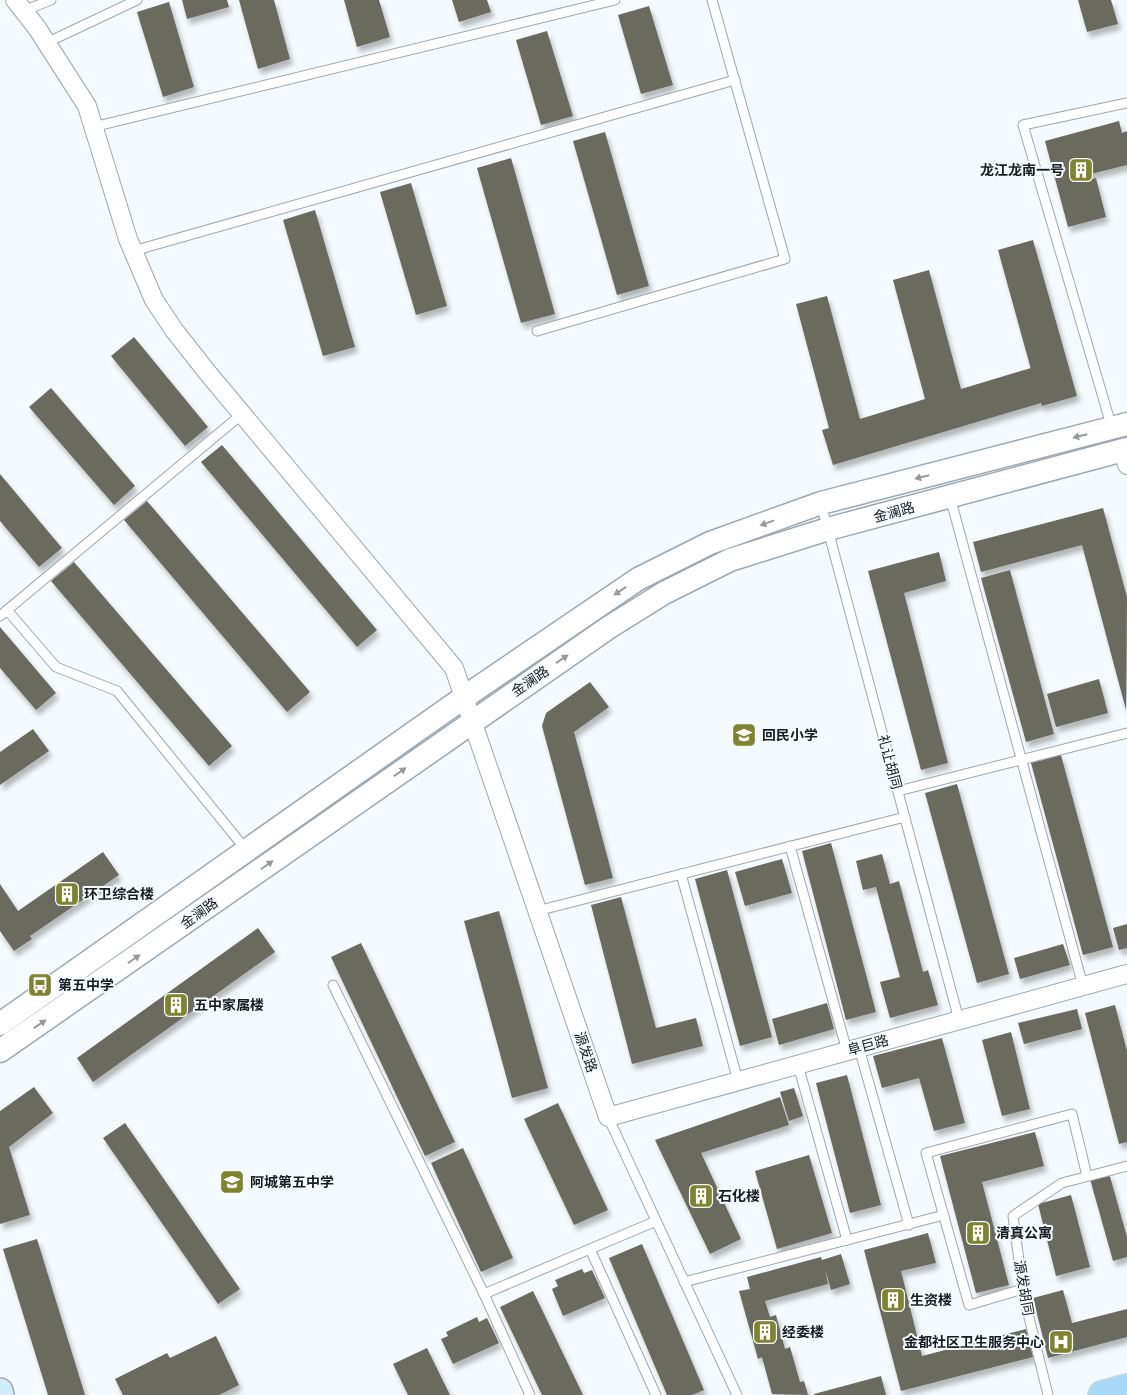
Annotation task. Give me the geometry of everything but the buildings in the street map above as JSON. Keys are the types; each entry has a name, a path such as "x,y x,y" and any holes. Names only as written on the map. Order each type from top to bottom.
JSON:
{"main road":[{"path":"1102,1395 1127,1388"},
{"path":"0,1391 1,1395"}],"street":[{"name":"源发路","path":"19,5 87,106 133,251 154,300 169,322 242,414 454,668 608,1117"},
{"name":"金澜路","path":"0,1024 463,698 638,579 710,543 821,503 1120,426"},
{"name":"金澜路","path":"0,1051 80,997 472,721 608,628 687,581 730,560 828,529 950,496 1126,455"},
{"name":"阜巨路","path":"608,1117 1127,974"}],"lane":[{"path":"19,5 51,0"},
{"path":"46,43 137,0"},
{"path":"93,127 615,0"},
{"path":"537,331 785,259 712,0"},
{"path":"133,251 735,80"},
{"path":"1120,426 1023,125 1127,103"},
{"path":"0,616 242,414"},
{"path":"950,496 1083,986"},
{"name":"礼让胡同","path":"821,503 959,1020"},
{"path":"8,610 56,667 117,691 247,851"},
{"path":"898,791 1127,733"},
{"path":"537,911 905,817"},
{"path":"790,846 909,1225"},
{"path":"681,874 738,1081"},
{"path":"333,985 484,1294 530,1395"},
{"path":"798,1064 847,1240"},
{"path":"1023,1289 969,1305 926,1153 1072,1114 1087,1176"},
{"name":"源发路","path":"608,1117 737,1395"},
{"name":"源发胡同","path":"1048,1395 1023,1289 1013,1216 1062,1183 1127,1166"},
{"path":"684,1282 944,1215"},
{"path":"484,1294 656,1221"},
{"path":"590,1249 656,1395"}],"place":[{"name":"龙江龙南一号","path":"1081,170"},
{"name":"回民小学","path":"744,735"},
{"name":"环卫综合楼","path":"67,894"},
{"name":"第五中学","path":"40,985"},
{"name":"五中家属楼","path":"176,1005"},
{"name":"阿城第五中学","path":"232,1182"},
{"name":"石化楼","path":"701,1196"},
{"name":"清真公寓","path":"978,1233"},
{"name":"生资楼","path":"893,1300"},
{"name":"经委楼","path":"765,1332"},
{"name":"金都社区卫生服务中心","path":"1061,1342"}]}
